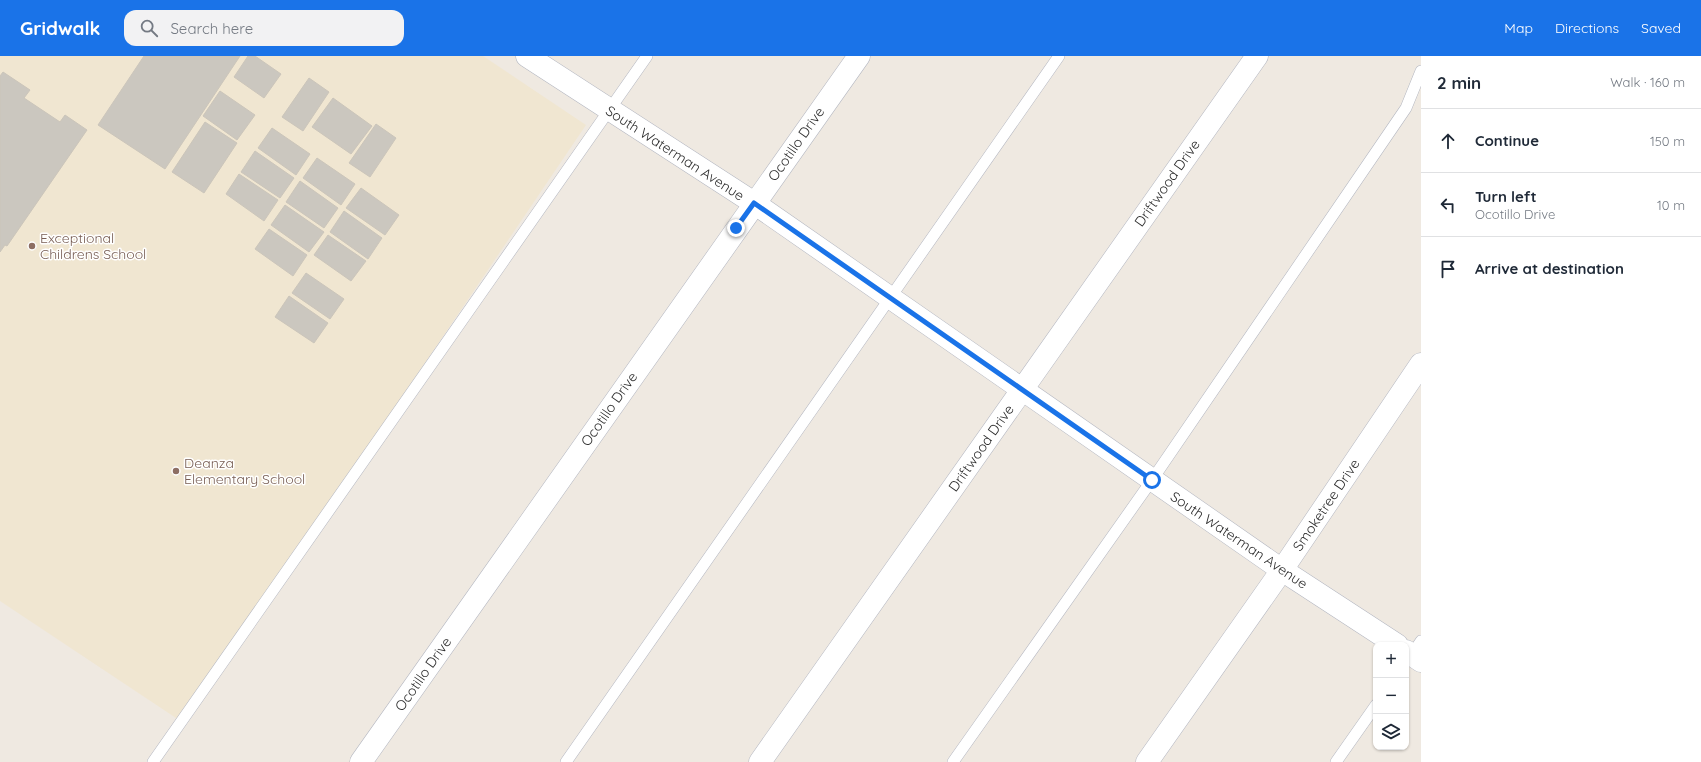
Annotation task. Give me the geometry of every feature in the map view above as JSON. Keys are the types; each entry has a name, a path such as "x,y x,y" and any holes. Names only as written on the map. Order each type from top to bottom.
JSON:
{"street":[{"name":"South Waterman Avenue","path":"527,56 754,203 1282,570 1410,652"},
{"name":"Ocotillo Drive","path":"361,762 859,56"},
{"name":"Driftwood Drive","path":"760,762 1257,56"},
{"name":"Smoketree Drive","path":"1147,762 1282,570 1421,364"}],"lane":[{"path":"153,762 610,111 647,56"},
{"path":"566,762 889,297 1059,56"},
{"path":"953,762 1152,480 1406,108 1421,71"},
{"path":"1336,762 1373,709"}],"shaded area":[{"name":"Deanza Elementary School","path":"0,56 483,56 586,125 182,722 0,601"}],"building":[{"path":"144,56 240,56 165,169 98,125"},
{"path":"248,56 255,56 281,74 264,98 234,77"},
{"path":"3,72 30,90 24,98 60,122 65,115 87,130 7,246 5,245 0,252 0,76"},
{"path":"309,78 329,92 303,131 282,117"},
{"path":"220,91 255,115 237,140 203,116"},
{"path":"333,98 372,126 351,154 312,127"},
{"path":"205,122 237,143 204,193 172,172"},
{"path":"376,124 396,138 370,177 349,163"},
{"path":"272,128 310,154 296,175 258,148"},
{"path":"255,151 294,178 280,198 241,172"},
{"path":"317,158 355,184 341,205 303,178"},
{"path":"239,174 278,200 264,221 226,194"},
{"path":"300,181 338,208 324,228 286,202"},
{"path":"361,188 399,215 385,235 346,208"},
{"path":"285,205 324,232 309,252 271,225"},
{"path":"344,211 382,238 368,259 330,232"},
{"path":"269,229 307,255 293,276 255,249"},
{"path":"328,235 366,261 351,281 314,255"},
{"path":"306,273 344,299 330,319 292,293"},
{"path":"289,296 328,323 314,343 275,317"}],"place":[{"name":"Exceptional Childrens School","path":"32,246"},
{"name":"Deanza Elementary School","path":"176,471"}],"route":[{"path":"736,228 754,203 1152,480"}]}
